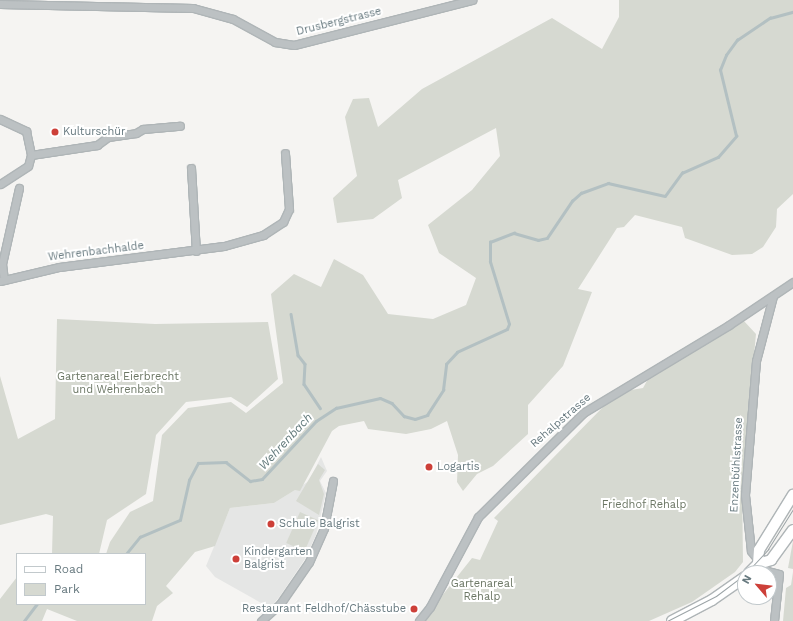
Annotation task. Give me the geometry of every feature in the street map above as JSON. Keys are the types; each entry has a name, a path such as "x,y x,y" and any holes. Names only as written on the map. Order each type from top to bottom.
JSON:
{"main road":[{"path":"793,495 759,550 758,564 771,560 793,530"},
{"path":"672,621 712,600 737,583"}],"street":[{"name":"Drusbergstrasse","path":"0,4 10,2 194,8 233,19 288,45 472,0"},
{"path":"0,120 26,131 31,155 28,166 0,184"},
{"path":"31,155 97,145 108,137 136,133 143,128 180,126"},
{"name":"Wehrenbachhalde","path":"2,281 59,267 196,250 245,242 283,222 291,202 285,153"},
{"path":"191,168 196,250"},
{"path":"2,281 2,264 19,188"},
{"name":"Rehalpstrasse","path":"419,621 438,592 478,517 582,413 774,296 793,282"},
{"name":"Enzenbühlstrasse","path":"758,564 746,526 744,495 756,361 774,296"},
{"path":"261,621 280,604 309,562 324,528 333,481"},
{"path":"758,564 767,572 779,574 774,621"}],"shaded area":[{"name":"Schule Balgrist","path":"321,457 327,471 320,481 326,493 316,535 305,559 270,608 215,577 206,566 230,508 274,503 309,481"}],"green space":[{"path":"619,0 793,0 793,194 777,209 776,227 763,247 752,254 732,255 685,238 682,227 635,215 624,227 617,228 578,289 592,292 563,366 528,405 528,434 493,466 477,474 463,491 457,482 458,455 447,421 431,429 406,434 368,429 364,421 339,426 332,431 300,491 295,490 274,503 230,508 215,546 195,552 166,586 173,593 157,606 152,621 77,621 47,609 42,621 0,621 0,599 16,578 16,605 146,605 146,553 106,553 110,542 130,512 153,501 162,435 188,408 231,402 246,413 283,383 271,294 294,274 321,287 334,259 363,275 388,314 433,319 466,305 476,278 439,253 428,225 472,190 500,156 496,128 398,180 402,198 373,219 337,223 333,198 357,176 345,117 353,99 369,98 378,127 422,89 552,18 602,49 619,17"},
{"name":"Gartenareal Eierbrecht und Wehrenbach","path":"57,319 155,324 268,322 278,379 247,407 231,397 186,402 156,435 146,494 107,520 99,553 52,553 53,516 46,514 0,525 0,376 18,439 55,419"},
{"name":"Friedhof Rehalp","path":"743,320 756,334 742,481 743,562 741,565 737,565 737,570 735,572 692,602 649,621 422,621 472,558 480,560 498,521 494,518 604,406 631,390 643,388 648,379"},
{"path":"318,464 325,470 319,480 324,494 319,515 296,501"},
{"path":"300,512 318,520 304,551 286,543"},
{"path":"793,541 793,569 788,568"},
{"path":"793,572 793,621 783,621 786,588 791,585"}],"waterway":[{"name":"Wehrenbach","path":"127,553 140,537 180,520 189,480 198,463 226,462 250,481 262,479 316,421 336,408 380,398 392,403 404,416 415,419 427,415 443,390 446,364 457,352 507,329 509,324 490,262 490,242 514,233 538,240 547,238 572,201 581,193 608,183 665,196 682,173 718,157 736,136 720,70 726,55 737,40 770,18 793,12"},
{"path":"291,314 298,355 305,364 304,384 320,408"},
{"name":"Wehrenbach","path":"24,621 36,605"}],"tram line":[{"path":"753,565 768,549 793,509"},
{"path":"667,621 716,596 737,580"}],"place":[{"name":"Kulturschür","path":"55,132"},
{"name":"Logartis","path":"429,467"},
{"name":"Schule Balgrist","path":"271,524"},
{"name":"Kindergarten Balgrist","path":"236,559"},
{"name":"Restaurant Feldhof/Chässtube","path":"414,609"}],"park label":[{"name":"Gartenareal Rehalp","path":"482,591"}]}
